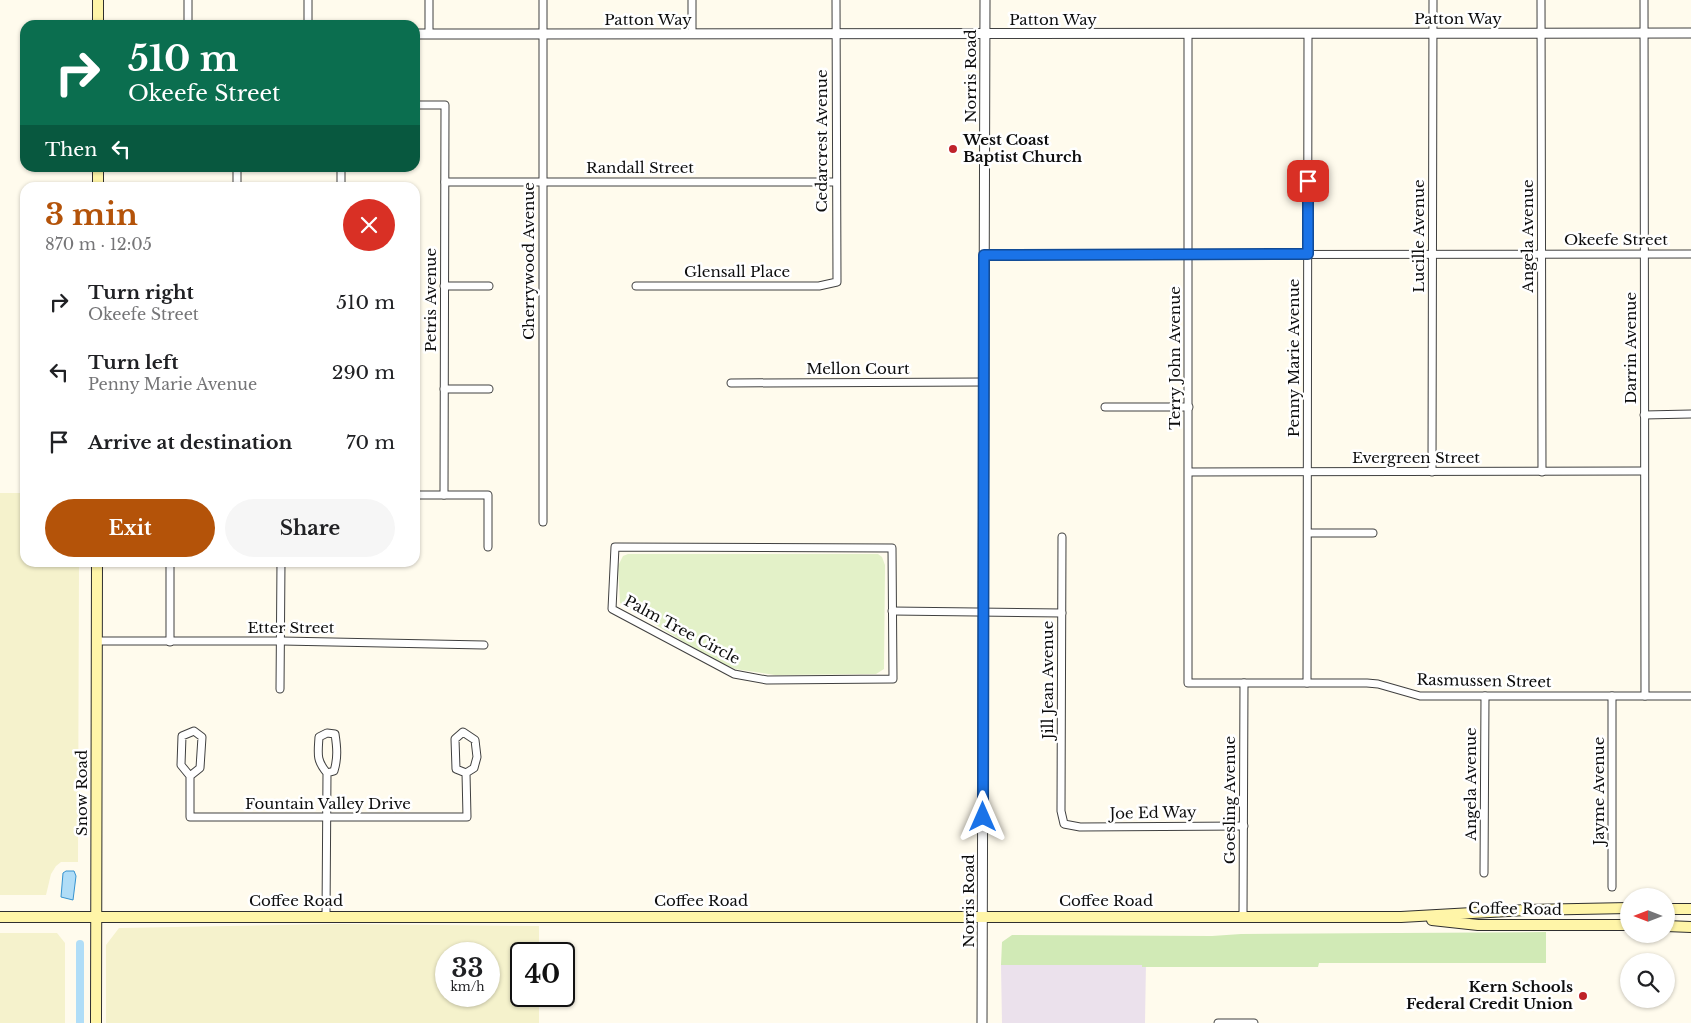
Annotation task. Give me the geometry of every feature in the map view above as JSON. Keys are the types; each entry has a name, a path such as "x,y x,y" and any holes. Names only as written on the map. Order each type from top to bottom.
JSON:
{"main road":[{"path":"98,0 98,20"},
{"name":"Snow Road","path":"96,1023 98,567"},
{"name":"Coffee Road","path":"0,917 1401,917 1526,910 1620,908"},
{"path":"1675,908 1691,909"},
{"name":"Coffee Road","path":"1401,917 1478,925 1620,925"},
{"path":"1675,926 1691,927"}],"street":[{"path":"188,0 188,20"},
{"path":"308,0 308,20"},
{"path":"428,0 428,34"},
{"name":"Cherrywood Avenue","path":"543,0 543,522"},
{"path":"692,0 692,34"},
{"name":"Cedarcrest Avenue","path":"836,0 837,282"},
{"name":"Norris Road","path":"982,1023 985,0"},
{"name":"Lucille Avenue","path":"1432,472 1433,0"},
{"name":"Angela Avenue","path":"1542,0 1542,472"},
{"name":"Darrin Avenue","path":"1644,0 1645,696"},
{"name":"Terry John Avenue","path":"1188,33 1188,683"},
{"name":"Penny Marie Avenue","path":"1307,683 1308,33"},
{"name":"Patton Way","path":"420,34 1691,33"},
{"name":"Petris Avenue","path":"420,105 445,105 444,495"},
{"name":"Randall Street","path":"445,182 836,182"},
{"path":"984,255 1433,254"},
{"name":"Okeefe Street","path":"1433,254 1691,254"},
{"name":"Glensall Place","path":"636,286 819,286 837,282"},
{"path":"444,286 489,286"},
{"name":"Mellon Court","path":"731,382 984,382"},
{"path":"444,389 489,390"},
{"path":"1105,407 1189,407"},
{"path":"1644,414 1691,414"},
{"name":"Evergreen Street","path":"1189,472 1644,472"},
{"path":"420,495 488,495 488,547"},
{"path":"1308,533 1373,533"},
{"name":"Jill Jean Avenue","path":"1062,537 1061,811 1064,824"},
{"name":"Palm Tree Circle","path":"615,547 892,548 892,611 893,679 767,680 749,678 734,674 717,666 612,609 615,547"},
{"path":"170,567 170,642"},
{"path":"280,689 282,641 281,567"},
{"path":"892,611 1062,613"},
{"name":"Etter Street","path":"97,641 282,641 484,645"},
{"name":"Rasmussen Street","path":"1188,683 1378,684 1420,696 1691,696"},
{"name":"Goesling Avenue","path":"1243,917 1244,683"},
{"name":"Angela Avenue","path":"1484,696 1484,873"},
{"name":"Jayme Avenue","path":"1612,696 1612,887"},
{"path":"194,732 202,737 200,768 190,776 181,765 182,736 194,732"},
{"path":"463,732 475,740 477,757 474,768 466,773 456,769 456,739 463,732"},
{"path":"326,916 327,773 319,764 318,750 319,738 326,733 335,734 337,748 337,762 334,771 327,773"},
{"name":"Fountain Valley Drive","path":"190,776 190,818 467,818 466,773"},
{"name":"Joe Ed Way","path":"1064,824 1080,827 1244,826"},
{"path":"1218,1023 1254,1023"}],"shaded area":[{"path":"0,493 20,493 20,567 79,567 78,862 61,862 56,866 51,874 46,895 0,895"},
{"path":"338,924 539,926 539,942 510,942 510,1007 539,1007 539,1023 106,1023 106,945 119,928"},
{"path":"0,933 57,933 65,943 65,1023 0,1023"},
{"path":"1146,962 1145,1023 1002,1023 1001,965"}],"green space":[{"path":"628,554 878,554 882,557 885,565 884,669 876,674 775,675 735,669 713,660 620,603 618,566 623,556"},
{"path":"1546,932 1546,963 1319,963 1318,967 1001,965 1002,942 1012,935 1212,936 1241,934"}],"water":[{"path":"74,871 76,876 73,900 61,897 63,873"}],"waterway":[{"path":"80,944 80,1023"}],"place":[{"name":"West Coast Baptist Church","path":"953,149"},
{"name":"Kern Schools Federal Credit Union","path":"1583,996"}],"route":[{"path":"983,817 984,255 1308,254 1308,181"}]}
